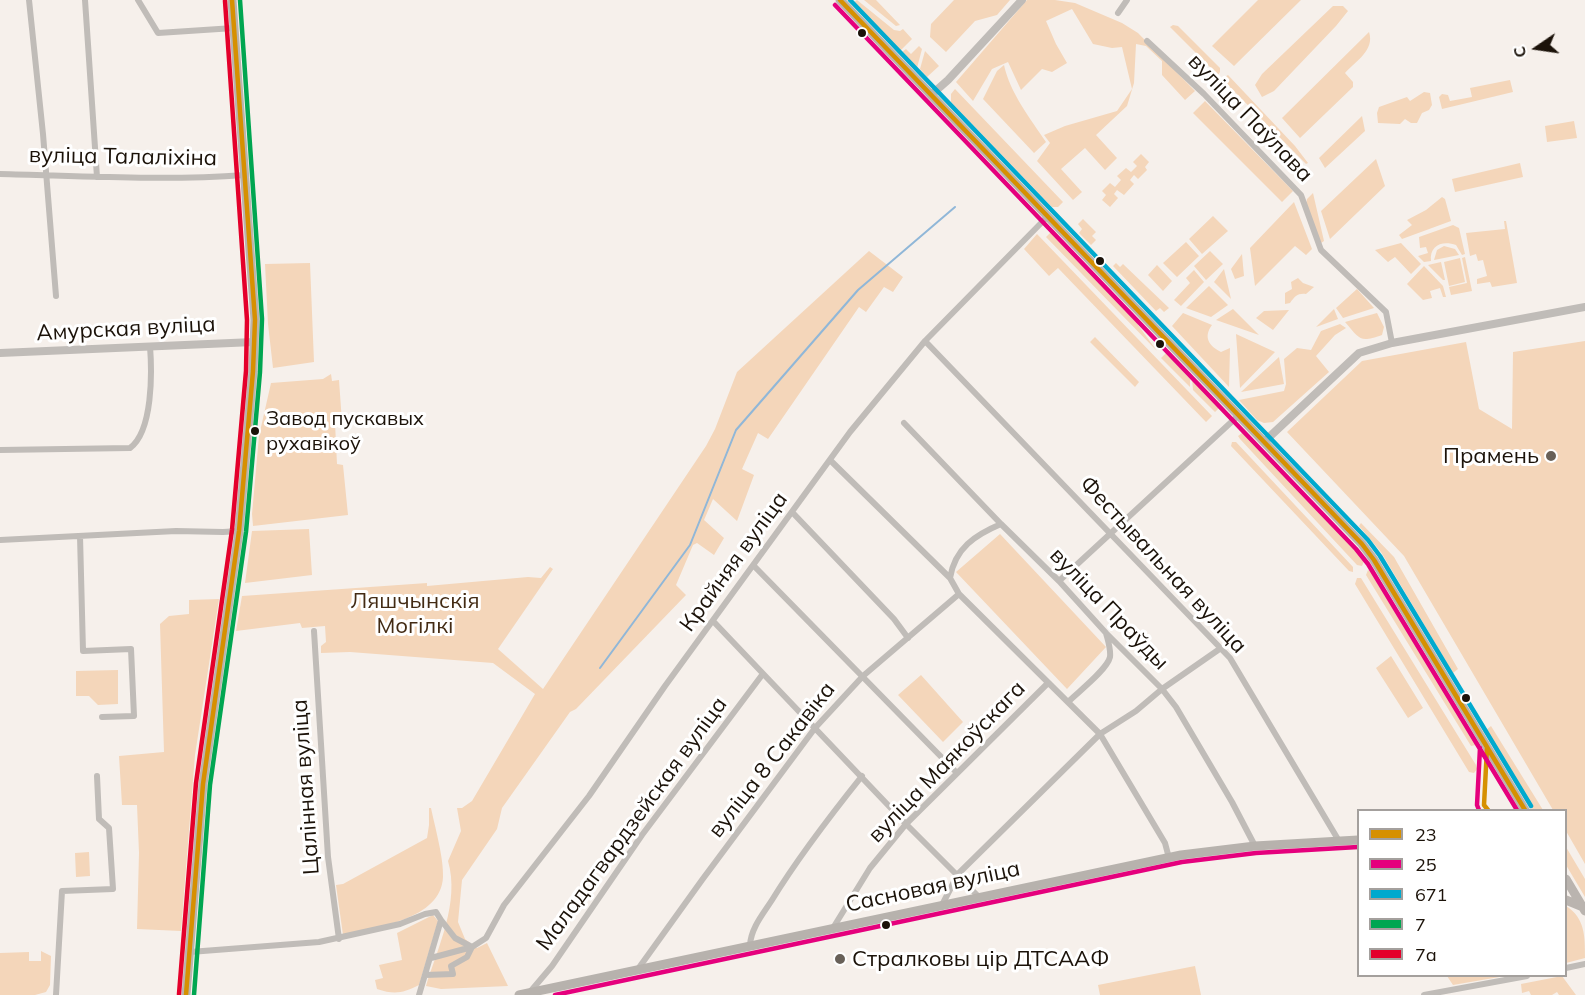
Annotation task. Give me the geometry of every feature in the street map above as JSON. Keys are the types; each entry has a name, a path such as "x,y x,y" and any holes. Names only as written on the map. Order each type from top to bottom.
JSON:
{"main road":[{"path":"186,995 203,784 239,531 254,342 255,320 232,0"},
{"path":"840,0 1362,544 1374,560 1524,809"},
{"name":"Сасновая вуліца","path":"519,995 1169,858 1255,846 1357,840"},
{"path":"1567,881 1584,909"},
{"path":"1567,900 1584,909"}],"street":[{"path":"28,0 56,296"},
{"path":"85,0 97,177"},
{"path":"138,0 158,33 234,28"},
{"path":"932,95 1022,0"},
{"path":"1118,13 1128,0"},
{"name":"вуліца Паўлава","path":"1147,41 1204,94 1301,195 1321,250 1386,312 1392,343"},
{"name":"вуліца Талаліхіна","path":"0,174 194,179 245,175"},
{"name":"Крайняя вуліца","path":"425,975 453,975 451,966 467,957 472,947 486,938 504,905 589,796 830,460 925,342 1048,216"},
{"path":"1265,441 1359,353 1392,343 1585,307"},
{"name":"Амурская вуліца","path":"0,353 254,342"},
{"name":"Фестывальная вуліца","path":"925,342 1230,658 1339,841"},
{"path":"0,450 130,448 134,445 145,423 150,392 150,346"},
{"path":"1059,581 1239,415"},
{"name":"вуліца Праўды","path":"904,423 1162,689 1176,707 1255,846"},
{"path":"830,460 950,578 959,594 1100,734 1165,843 1169,858"},
{"path":"792,512 894,619 908,638"},
{"path":"950,578 954,559 958,553 984,531 1001,524"},
{"path":"0,540 239,531"},
{"path":"80,536 83,651 131,649 134,716 102,717"},
{"path":"754,566 957,773"},
{"name":"вуліца 8 Сакавіка","path":"638,970 815,728 863,676 959,594"},
{"path":"713,621 762,675 979,897"},
{"name":"Цалінная вуліца","path":"314,631 328,857 339,939"},
{"path":"1068,702 1104,668 1110,658 1106,633"},
{"path":"942,905 958,874 1100,734 1136,711 1162,689 1221,648"},
{"name":"Маладагвардзейская вуліца","path":"530,993 552,966 642,835 762,675"},
{"name":"вуліца Маякоўскага","path":"833,928 870,868 906,824 1048,683"},
{"path":"56,995 62,891 113,889 109,828 99,819 97,776"},
{"path":"750,945 759,919 788,874 862,776"},
{"path":"190,952 339,939 400,924 436,912 455,938 472,947"},
{"path":"419,995 441,920"},
{"path":"431,958 472,947"},
{"path":"1567,968 1585,964"},
{"path":"1424,995 1517,977"}],"green space":[{"path":"857,0 894,30 903,29 912,39 900,51 853,3"},
{"path":"864,0 876,0 900,25 896,26"},
{"path":"954,0 1010,0 997,15 975,21 946,52 930,37 931,24"},
{"path":"1027,0 1075,3 1122,23 1138,33 1195,91 1185,100 1162,75 1162,61 1146,46 1136,44 1134,83 1127,106 1096,135 1117,158 1105,170 1085,148 1061,169 1082,192 1073,200 1037,161 1050,143 1044,135 1065,126 1117,111 1132,89 1122,47 1112,48 1093,44 1072,9 1046,21 1067,63 1052,72 1042,69 1021,90 1008,62 992,69 973,101 956,82"},
{"path":"1258,0 1301,0 1234,66 1212,46"},
{"path":"1333,6 1343,6 1348,11 1274,91 1262,97 1255,85 1262,74"},
{"path":"1178,26 1220,68 1218,75 1170,27"},
{"path":"1369,32 1367,50 1345,73 1353,82 1353,87 1300,138 1282,118"},
{"path":"919,46 922,49 917,68 902,52 906,49 911,54"},
{"path":"925,51 939,66 927,77 920,69"},
{"path":"1004,65 1016,95 1046,142 1034,153 983,99 997,71"},
{"path":"1228,75 1295,146 1308,163 1306,164 1222,79"},
{"path":"1510,80 1513,92 1442,109 1439,97 1442,94 1448,95 1450,101 1472,97 1470,88"},
{"path":"955,89 1063,202 1058,207 1052,207 951,102 951,94"},
{"path":"1424,92 1430,93 1432,105 1429,110 1422,113 1417,123 1411,123 1405,119 1400,124 1378,123 1379,107 1407,97 1410,101"},
{"path":"1205,101 1293,191 1282,202 1193,113"},
{"path":"1362,116 1365,131 1325,168 1319,158"},
{"path":"1574,121 1577,138 1547,142 1545,126"},
{"path":"1141,154 1149,162 1145,167 1147,170 1138,179 1134,175 1130,180 1134,184 1124,195 1117,190 1114,194 1118,198 1110,207 1102,200 1106,195 1102,191 1110,183 1115,187 1121,180 1117,176 1126,168 1131,172 1137,166 1133,162"},
{"path":"1376,159 1385,186 1330,239 1321,211"},
{"path":"1520,163 1523,177 1455,192 1452,179"},
{"path":"1313,193 1324,241 1321,243 1306,204 1307,199"},
{"path":"1442,197 1445,199 1451,221 1402,239 1399,235 1412,225 1407,220 1426,210"},
{"path":"1294,202 1312,249 1306,255 1295,246 1255,286 1250,248"},
{"path":"1213,216 1228,231 1202,254 1189,239"},
{"path":"1083,219 1096,232 1092,236 1096,240 1091,245 1079,233 1082,229 1078,224"},
{"path":"1504,221 1506,221 1517,283 1492,287 1490,282 1477,284 1477,279 1487,276 1483,260 1478,261 1476,254 1470,256 1466,233 1505,229"},
{"path":"1453,225 1459,228 1465,254 1462,255 1456,245 1446,243 1438,245 1432,251 1431,261 1424,262 1418,256 1428,253 1426,247 1420,248 1419,237"},
{"path":"1051,232 1137,321 1157,351 1046,237"},
{"path":"1037,234 1212,416 1206,422 1058,268 1049,276 1024,249"},
{"path":"1186,242 1199,256 1177,277 1163,263"},
{"path":"1401,243 1421,264 1411,274 1395,257 1388,262 1375,250"},
{"path":"1444,246 1455,249 1459,255 1434,260 1437,250"},
{"name":"Ляшчынскія Могілкі","path":"869,251 903,277 893,292 884,287 866,312 859,307 768,439 758,433 742,469 754,475 737,521 713,499 704,520 724,538 714,555 697,543 693,545 676,585 686,595 576,709 570,712 502,808 497,829 462,880 458,922 465,939 477,948 487,943 508,986 441,989 426,986 449,908 451,877 448,861 461,831 457,808 462,808 472,801 535,694 493,663 350,652 321,653 321,646 326,642 325,626 302,628 300,623 236,631 242,596 427,583 427,586 528,577 541,578 550,567 553,569 498,649 543,689 706,446 737,372"},
{"path":"1210,251 1223,264 1206,280 1194,266"},
{"path":"1242,254 1244,276 1235,279 1231,269"},
{"path":"1465,257 1472,291 1451,295 1449,287 1467,283 1462,258"},
{"path":"1460,258 1465,282 1449,286 1444,262"},
{"path":"1441,262 1445,280 1428,265"},
{"path":"310,263 314,362 273,368 265,264"},
{"path":"1116,263 1120,267 1123,264 1169,308 1164,312 1160,308 1156,311 1113,266"},
{"path":"1157,265 1172,281 1163,291 1148,275"},
{"path":"1424,266 1443,286 1446,297 1443,297 1440,288 1430,291 1432,298 1423,300 1407,284"},
{"path":"1224,269 1231,299 1214,282"},
{"path":"1194,270 1204,282 1181,306 1174,300 1190,283 1186,278"},
{"path":"1298,278 1303,283 1314,287 1306,294 1299,295 1290,303 1285,304 1285,293 1292,289 1291,282"},
{"path":"1209,286 1228,305 1211,317 1186,308"},
{"path":"1357,289 1374,308 1343,318 1336,308"},
{"path":"1233,309 1259,335 1216,320"},
{"path":"1334,309 1338,319 1316,327"},
{"path":"1289,310 1273,330 1256,318 1264,311"},
{"path":"1183,313 1212,325 1208,337 1217,350 1221,352 1230,348 1229,387 1172,326"},
{"path":"1377,313 1384,327 1382,335 1369,339 1361,338 1345,322"},
{"path":"1340,324 1346,328 1335,335 1316,356 1329,372 1273,422 1264,423 1257,420 1239,400 1284,391 1286,384 1284,359 1297,348 1311,350 1321,331"},
{"path":"1236,334 1275,352 1240,388"},
{"path":"1095,337 1139,382 1135,387 1090,342"},
{"path":"1585,341 1585,864 1567,833 1567,809 1552,809 1404,556 1287,432 1362,361 1466,342 1479,409 1512,429 1513,352"},
{"path":"1166,353 1190,379 1190,387 1161,358"},
{"path":"1279,357 1284,384 1241,392"},
{"path":"331,374 332,381 339,380 342,422 335,423 337,464 343,465 348,515 253,526 259,436 271,383 323,379"},
{"path":"1192,379 1220,407 1215,412 1193,390"},
{"path":"1242,433 1360,554 1364,561 1362,566 1357,565 1240,439 1238,436"},
{"path":"1232,442 1236,442 1353,567 1353,572 1349,571 1231,446"},
{"path":"1361,523 1394,557 1458,669 1453,673 1381,552 1359,526"},
{"path":"309,529 312,575 245,583 252,531"},
{"path":"1000,534 1106,647 1067,689 956,572"},
{"path":"1368,570 1476,745 1471,746 1366,575"},
{"path":"1357,578 1361,578 1476,765 1477,769 1474,773 1469,772 1355,584"},
{"path":"219,599 195,755 181,931 137,929 139,853 137,805 122,805 119,756 164,752 160,624 169,616 189,614 189,600"},
{"path":"1391,656 1423,708 1408,718 1376,668"},
{"path":"118,670 118,704 98,705 89,696 76,696 76,671"},
{"path":"921,675 963,722 943,742 898,695"},
{"path":"1491,726 1542,809 1532,809 1485,731"},
{"path":"429,808 431,808 442,861 443,877 439,892 431,903 405,919 343,935 336,885 343,884 427,838"},
{"path":"1567,849 1585,879 1585,897 1567,867"},
{"path":"89,852 90,876 76,877 75,853"},
{"path":"1567,907 1577,916 1583,928 1585,958 1567,963"},
{"path":"433,915 438,921 419,985 399,992 377,989 375,980 383,978 379,965 402,960 397,933"},
{"path":"41,951 51,956 50,985 46,992 35,995 0,995 0,953 29,952 29,961 41,961"},
{"path":"1195,966 1201,995 1100,995 1098,985"},
{"path":"1448,977 1499,977 1453,985"},
{"path":"1563,977 1576,995 1559,995 1557,992 1552,995 1531,995 1529,991 1522,993 1521,984"}],"waterway":[{"path":"600,668 690,545 736,430 858,290 955,207"}],"transit line":[{"name":"23","path":"186,995 203,784 239,531 253,371 255,320 232,0"},
{"name":"7","path":"194,995 210,785 246,532 260,372 262,319 240,0"},
{"name":"23","path":"840,0 1362,544 1374,560 1524,809"},
{"name":"671","path":"850,0 1368,540 1380,556 1531,806"},
{"name":"7а","path":"179,994 196,783 232,530 246,371 247,320 225,1"},
{"name":"25","path":"835,5 1356,549 1368,564 1516,809"},
{"name":"25","path":"1479,809 1480,748"},
{"name":"23","path":"1487,748 1484,805 1487,809"},
{"name":"25","path":"555,995 1182,862 1256,853 1357,847"}],"place":[{"name":"Завод пускавых рухавікоў","path":"255,431"},
{"name":"Прамень","path":"1551,456"},
{"name":"Стралковы цір ДТСААФ","path":"840,959"}]}
